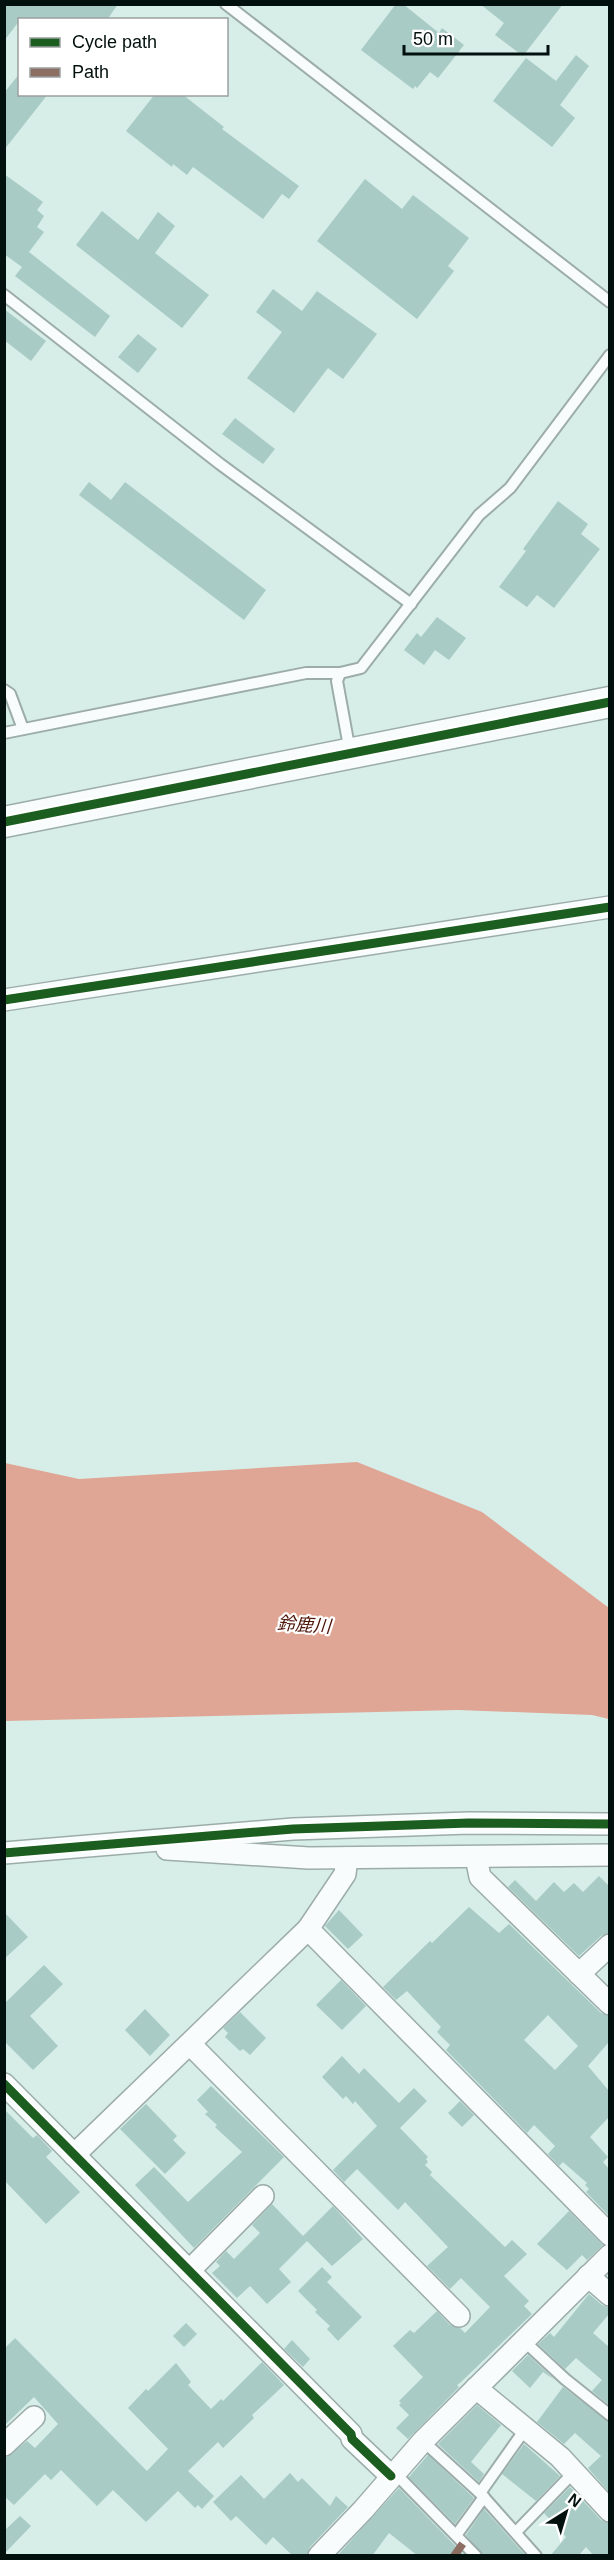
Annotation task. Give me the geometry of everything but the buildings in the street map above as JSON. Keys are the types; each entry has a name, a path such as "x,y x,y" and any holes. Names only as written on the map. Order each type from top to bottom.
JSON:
{"street":[{"path":"4,822 349,744 609,702"},
{"path":"4,1000 609,907"},
{"path":"4,1853 293,1828 469,1823 609,1824"},
{"path":"154,1840 168,1850 309,1858 609,1856"},
{"path":"476,1857 480,1877 609,2004"},
{"path":"74,2155 308,1929 345,1874 347,1858"},
{"path":"308,1929 609,2235"},
{"path":"579,1974 609,1945"},
{"path":"190,2044 459,2316"},
{"path":"4,2084 351,2434 352,2439 393,2474"},
{"path":"189,2271 263,2196"},
{"path":"319,2556 423,2441 609,2255"},
{"path":"588,2276 609,2295"},
{"path":"476,2388 526,2428 574,2472 609,2511"},
{"path":"4,2445 34,2417"}],"lane":[{"path":"226,4 609,302"},
{"path":"4,295 220,464 411,604"},
{"path":"4,733 306,673 339,677 362,668 479,515 510,488 609,355"},
{"path":"339,677 349,744"},
{"path":"4,690 10,694 23,729"},
{"path":"524,2341 609,2415"},
{"path":"457,2534 526,2428"},
{"path":"423,2441 482,2495 536,2556"},
{"path":"516,2532 574,2472"},
{"path":"393,2474 457,2534 476,2556"}],"water":[{"name":"鈴鹿川","path":"357,1462 482,1512 609,1608 609,1719 592,1715 458,1710 5,1721 5,1463 79,1479"}],"marked path":[{"path":"454,2556 464,2542"}],"cycle path":[{"path":"4,822 610,702"},
{"path":"4,1000 610,907"},
{"path":"4,1853 293,1829 469,1823 610,1824"},
{"path":"4,2084 391,2476"}]}
